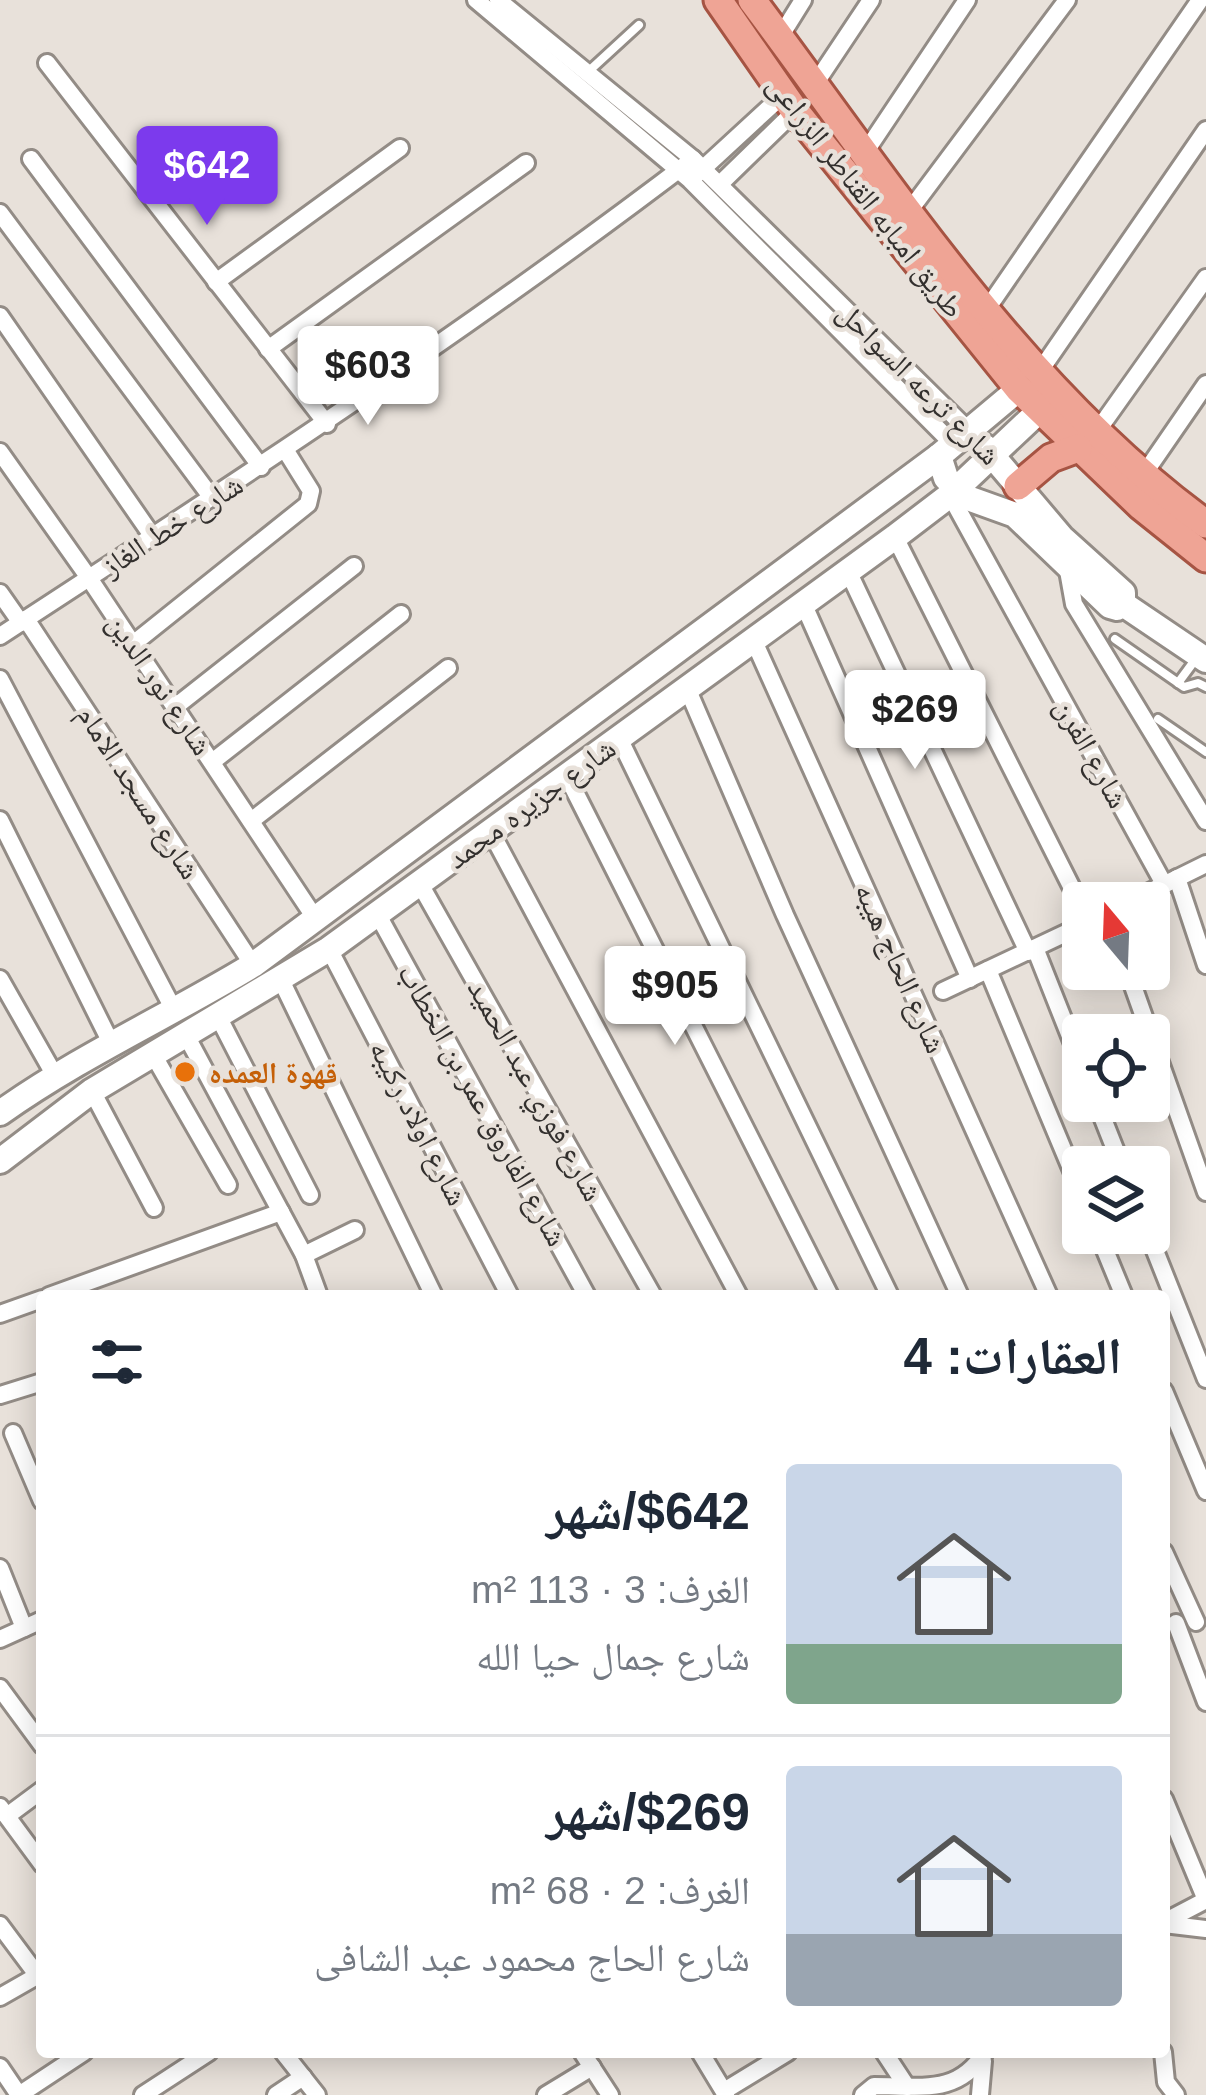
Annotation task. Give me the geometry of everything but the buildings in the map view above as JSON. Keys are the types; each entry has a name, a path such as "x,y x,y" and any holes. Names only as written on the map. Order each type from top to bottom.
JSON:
{"main road":[{"name":"طريق امبابه القناطر الزراعى","path":"718,0 789,103 880,193 1030,380"},
{"name":"طريق امبابه القناطر الزراعى","path":"752,0 866,151 880,193 910,210 987,309 1030,380"},
{"path":"1030,380 1038,412 1201,510"},
{"path":"1030,380 1206,558"},
{"name":"شارع جزيره محمد","path":"0,1113 54,1074 175,1012 253,965 953,443 1030,380"},
{"name":"شارع جزيره محمد","path":"0,1160 92,1091 281,980 378,915 895,537 953,492 1038,412"},
{"path":"1018,486 1051,458 1088,439"},
{"name":"شارع ترعه السواحل","path":"1123,604 1123,593 1071,548 994,456 953,443 946,478 953,492 1015,515 1110,607 1123,604 1202,658"},
{"path":"578,724 609,744"}],"street":[{"path":"476,0 691,170"},
{"path":"498,0 589,71 691,170"},
{"path":"780,37 803,0"},
{"path":"815,84 871,0"},
{"path":"866,151 967,0"},
{"path":"910,210 1067,0"},
{"path":"987,309 1200,0"},
{"path":"47,63 327,424"},
{"path":"719,184 789,103"},
{"name":"شارع خط الغاز","path":"0,636 327,424 789,103"},
{"path":"1030,380 1206,130"},
{"path":"216,282 400,148"},
{"path":"31,159 261,467"},
{"path":"268,349 526,163"},
{"name":"شارع ترعه السواحل","path":"691,170 719,184 953,443"},
{"name":"شارع ترعه السواحل","path":"691,170 953,443"},
{"path":"0,213 212,498"},
{"path":"1088,439 1206,278"},
{"path":"0,316 153,537"},
{"path":"1144,474 1206,384"},
{"path":"133,644 308,504 309,484 286,451"},
{"name":"شارع نور الدين","path":"0,452 316,918"},
{"name":"شارع الفرن","path":"953,492 1171,881 1206,965"},
{"path":"895,537 1069,882"},
{"path":"175,707 354,566"},
{"path":"1067,566 1075,604 1206,821"},
{"path":"848,571 1062,1020"},
{"name":"شارع مسجد الامام","path":"0,593 253,965"},
{"path":"803,603 970,979"},
{"path":"212,762 401,614"},
{"name":"شارع الحاج هيبه","path":"754,639 1046,1290"},
{"path":"251,821 448,668"},
{"path":"0,679 175,1012"},
{"path":"688,688 785,915 958,1290"},
{"path":"609,744 887,1290"},
{"path":"567,776 827,1290"},
{"path":"0,820 112,1045"},
{"path":"491,832 736,1290"},
{"path":"1171,881 1206,864"},
{"name":"شارع فوزي عبد الحميد","path":"420,884 650,1290"},
{"name":"شارع الفاروق عمر بن الخطاب","path":"378,915 584,1290"},
{"path":"943,991 1062,935"},
{"name":"شارع اولاد ركيبه","path":"329,949 507,1290"},
{"path":"988,970 1062,1147"},
{"path":"0,980 54,1074"},
{"path":"281,980 431,1290"},
{"path":"1134,990 1206,1192"},
{"path":"219,1018 310,1196"},
{"path":"187,1037 304,1255 317,1290"},
{"path":"154,1056 228,1185"},
{"path":"92,1091 154,1208"},
{"path":"65,1290 281,1212"},
{"path":"304,1255 355,1230"},
{"path":"1107,1254 1122,1290"},
{"path":"1156,1254 1206,1379"},
{"path":"0,1314 36,1301"},
{"path":"0,1395 36,1384"},
{"path":"1170,1404 1206,1491"},
{"path":"14,1433 36,1486"},
{"path":"1170,1563 1201,1622 1170,1623 1206,1702"},
{"path":"0,1568 32,1625 0,1639"},
{"path":"0,1688 36,1732"},
{"path":"36,1793 4,1812 36,1856"},
{"path":"1170,1813 1206,1900 1170,1916"},
{"path":"1170,1919 1206,1929"},
{"path":"0,1925 36,1969"},
{"path":"0,1997 36,1976"},
{"path":"0,2067 20,2095 75,2058"},
{"path":"143,2095 200,2058"},
{"path":"288,2058 316,2095"},
{"path":"704,2058 725,2093 777,2058"},
{"path":"888,2058 907,2087"},
{"path":"863,2095 874,2086 942,2089 956,2085 970,2076 982,2058"},
{"path":"980,2095 984,2058"},
{"path":"1164,2058 1166,2082 1176,2095"},
{"path":"546,2095 587,2059 610,2095"},
{"path":"276,2095 303,2078"}],"lane":[{"path":"589,71 638,25"},
{"path":"1115,638 1184,687 1198,683 1206,687"},
{"path":"1178,682 1202,658"},
{"path":"1158,719 1206,752"}],"place":[{"name":"قهوة العمده","path":"185,1072"}]}
